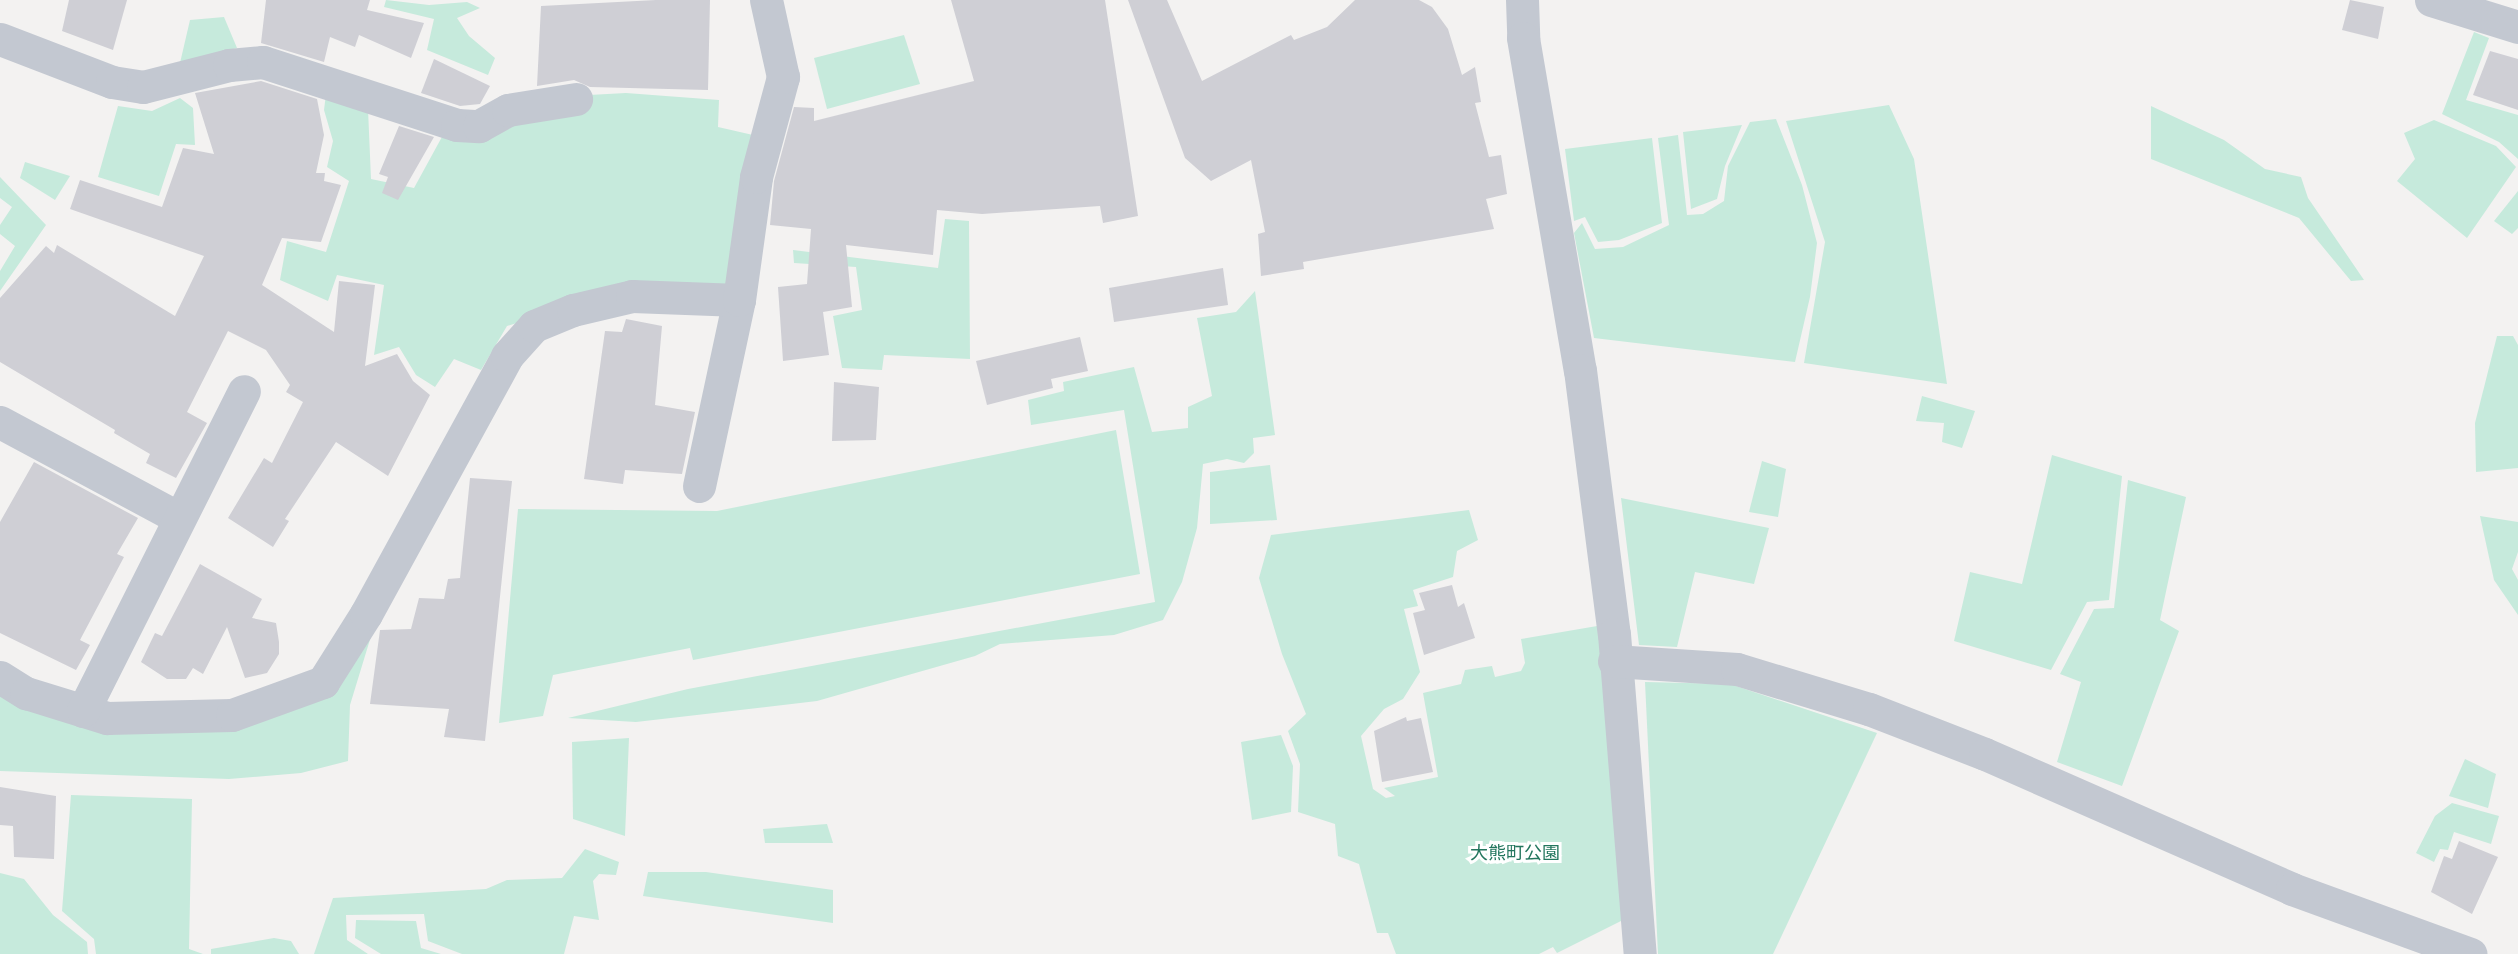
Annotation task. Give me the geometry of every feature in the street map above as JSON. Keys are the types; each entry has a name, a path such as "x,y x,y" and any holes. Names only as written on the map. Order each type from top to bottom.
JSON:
{"street":[{"path":"699,486 739,300 756,177 783,77 766,0"},
{"path":"1522,0 1523,38 1580,370 1614,661 1640,954"},
{"path":"2431,0 2518,27"},
{"path":"0,39 112,82 143,87 229,65 262,62 457,125 479,126 508,110 576,99"},
{"path":"0,677 26,693 107,718 232,715 323,682 366,614 507,356 534,326 573,310 632,296 739,300"},
{"path":"83,711 244,391"},
{"path":"2,429 180,518"},
{"path":"1614,661 1737,669 1869,709 1985,754 2292,889 2471,954"}],"green space":[{"path":"386,0 429,5 467,2 480,8 457,18 469,36 495,58 488,75 427,50 434,19 384,7"},
{"path":"224,17 237,48 180,63 190,20"},
{"path":"2474,32 2489,38 2466,100 2518,115 2518,159 2499,142 2442,114"},
{"path":"904,35 920,84 827,109 814,58"},
{"path":"626,93 719,100 718,127 753,135 725,290 630,288 507,326 481,370 454,359 435,387 416,375 399,347 374,355 384,285 337,275 328,301 280,280 287,241 326,252 349,181 327,167 333,141 324,110 326,94 368,109 371,179 414,188 443,135 589,95"},
{"path":"180,98 193,108 195,145 176,144 159,196 98,177 118,106 152,111"},
{"path":"1889,105 1914,159 1947,384 1804,363 1825,242 1786,121"},
{"path":"2151,106 2224,140 2265,169 2301,177 2308,198 2364,280 2351,281 2299,218 2151,159"},
{"path":"1776,119 1802,185 1817,243 1810,297 1795,362 1594,338 1574,233 1582,223 1595,249 1623,247 1669,225 1658,138 1678,135 1687,215 1703,214 1724,201 1728,166 1750,122"},
{"path":"2434,120 2496,146 2516,167 2467,238 2397,181 2415,159 2404,133"},
{"path":"1742,125 1725,166 1717,199 1691,209 1683,132"},
{"path":"1652,138 1662,223 1619,240 1598,242 1585,217 1574,221 1565,149"},
{"path":"25,162 70,176 55,200 20,178"},
{"path":"0,177 46,225 0,291 0,271 15,246 0,234 0,225 12,207 0,198"},
{"path":"2518,191 2518,228 2512,234 2494,221"},
{"path":"945,219 969,221 970,359 884,355 882,370 842,368 833,316 862,310 856,267 794,263 793,250 938,268"},
{"path":"1255,291 1275,435 1253,438 1254,453 1244,463 1227,459 1203,464 1197,528 1182,582 1163,620 1114,635 1000,644 975,656 817,701 636,722 568,718 688,689 1155,602 1124,410 1031,425 1028,400 1064,391 1063,382 1134,367 1152,432 1188,428 1188,407 1212,396 1197,318 1236,312"},
{"path":"2497,336 2513,336 2518,345 2518,468 2476,472 2475,423"},
{"path":"1922,396 1975,411 1962,448 1942,442 1944,423 1916,421"},
{"path":"1116,430 1140,574 693,660 690,648 553,675 543,716 499,723 518,509 717,511"},
{"path":"2052,455 2122,476 2109,600 2087,602 2051,670 1954,641 1970,572 2022,584"},
{"path":"1762,461 1786,469 1778,517 1749,512"},
{"path":"1270,465 1277,520 1210,524 1210,472"},
{"path":"2128,480 2186,497 2160,620 2179,631 2122,786 2057,762 2081,682 2060,674 2094,609 2114,608"},
{"path":"1621,498 1769,528 1754,584 1695,572 1677,647 1639,645"},
{"name":"大熊町公園","path":"1469,510 1478,540 1457,551 1453,577 1413,590 1418,606 1404,609 1420,672 1403,699 1384,709 1361,736 1373,789 1386,798 1395,796 1384,788 1438,777 1423,693 1461,684 1465,670 1492,666 1495,677 1521,671 1525,663 1521,639 1603,625 1627,918 1557,953 1553,947 1539,954 1396,954 1388,933 1377,933 1359,864 1338,856 1335,824 1298,812 1300,764 1288,731 1306,714 1282,654 1259,578 1271,535"},
{"path":"2480,516 2518,522 2518,552 2512,569 2518,580 2518,615 2494,580"},
{"path":"372,633 350,705 348,761 301,773 229,779 0,771 0,688 235,721"},
{"path":"1645,682 1730,684 1877,733 1773,954 1658,954"},
{"path":"1281,735 1293,766 1291,812 1252,820 1241,742"},
{"path":"629,738 625,836 573,819 572,742"},
{"path":"2465,759 2496,774 2488,808 2449,796"},
{"path":"71,795 192,799 189,949 203,954 96,954 94,939 62,911"},
{"path":"2452,803 2499,816 2491,844 2454,832 2448,850 2440,849 2434,862 2416,853 2435,816"},
{"path":"827,824 833,843 765,843 763,829"},
{"path":"585,849 619,862 616,875 599,874 593,881 599,920 574,916 564,954 462,954 428,941 424,914 346,915 347,940 368,954 314,954 333,898 486,889 507,880 562,878"},
{"path":"648,872 706,872 833,890 833,923 643,896"},
{"path":"0,873 24,879 53,915 87,942 88,954 0,954"},
{"path":"356,920 416,921 421,948 441,954 381,954 355,938"},
{"path":"274,938 291,941 299,954 211,954 211,949"}],"building":[{"path":"69,0 127,0 113,50 62,31"},
{"path":"266,0 370,0 367,10 424,23 411,58 359,35 355,47 330,37 324,62 261,43"},
{"path":"656,0 710,0 708,90 590,87 574,80 537,86 541,6"},
{"path":"951,0 1105,0 1138,216 1103,223 1100,206 982,214 937,210 933,255 846,245 852,307 823,312 829,355 783,361 778,287 807,284 811,229 770,225 774,181 794,107 814,108 814,121 974,81"},
{"path":"1128,0 1167,0 1202,81 1291,35 1294,40 1327,27 1355,0 1419,0 1432,7 1448,29 1462,75 1475,67 1481,102 1475,103 1489,157 1501,155 1507,194 1486,199 1494,229 1303,262 1304,269 1261,276 1258,234 1265,232 1251,160 1211,181 1185,158"},
{"path":"2350,0 2384,7 2378,39 2342,30"},
{"path":"2490,51 2518,59 2518,110 2473,95"},
{"path":"434,59 490,86 480,104 460,106 421,93"},
{"path":"261,81 317,99 324,135 316,173 325,173 324,181 341,185 321,242 282,238 262,285 334,332 339,281 375,285 365,366 397,354 413,381 430,395 388,476 336,442 285,519 289,521 273,547 228,518 264,458 272,463 303,402 286,392 290,385 266,350 228,331 187,412 207,423 176,478 146,463 150,454 114,433 115,430 0,362 0,298 46,246 54,253 57,245 175,316 204,256 70,209 80,180 162,207 183,148 214,154 195,93"},
{"path":"399,126 434,137 398,200 382,193 388,177 379,174"},
{"path":"1223,268 1228,305 1114,322 1109,288"},
{"path":"626,319 662,326 655,405 695,412 682,474 625,470 623,484 584,479 605,331 622,332"},
{"path":"1080,337 1088,371 1051,379 1053,388 987,405 976,361"},
{"path":"834,382 879,387 876,440 832,441"},
{"path":"34,462 138,518 117,554 124,557 80,640 90,645 76,670 0,633 0,522"},
{"path":"470,478 512,481 485,741 444,737 449,709 370,704 380,630 411,629 419,598 444,599 448,579 460,578"},
{"path":"200,564 262,599 252,618 276,623 279,642 279,654 267,673 245,678 227,627 203,674 193,668 186,679 167,679 141,662 155,633 162,636"},
{"path":"1452,585 1458,607 1464,603 1475,638 1424,655 1413,613 1425,610 1419,593"},
{"path":"1406,717 1407,721 1421,718 1433,772 1382,782 1374,731"},
{"path":"0,787 56,796 54,859 14,857 13,826 0,825"},
{"path":"2459,841 2498,857 2472,914 2431,892 2444,856 2452,859"}]}
